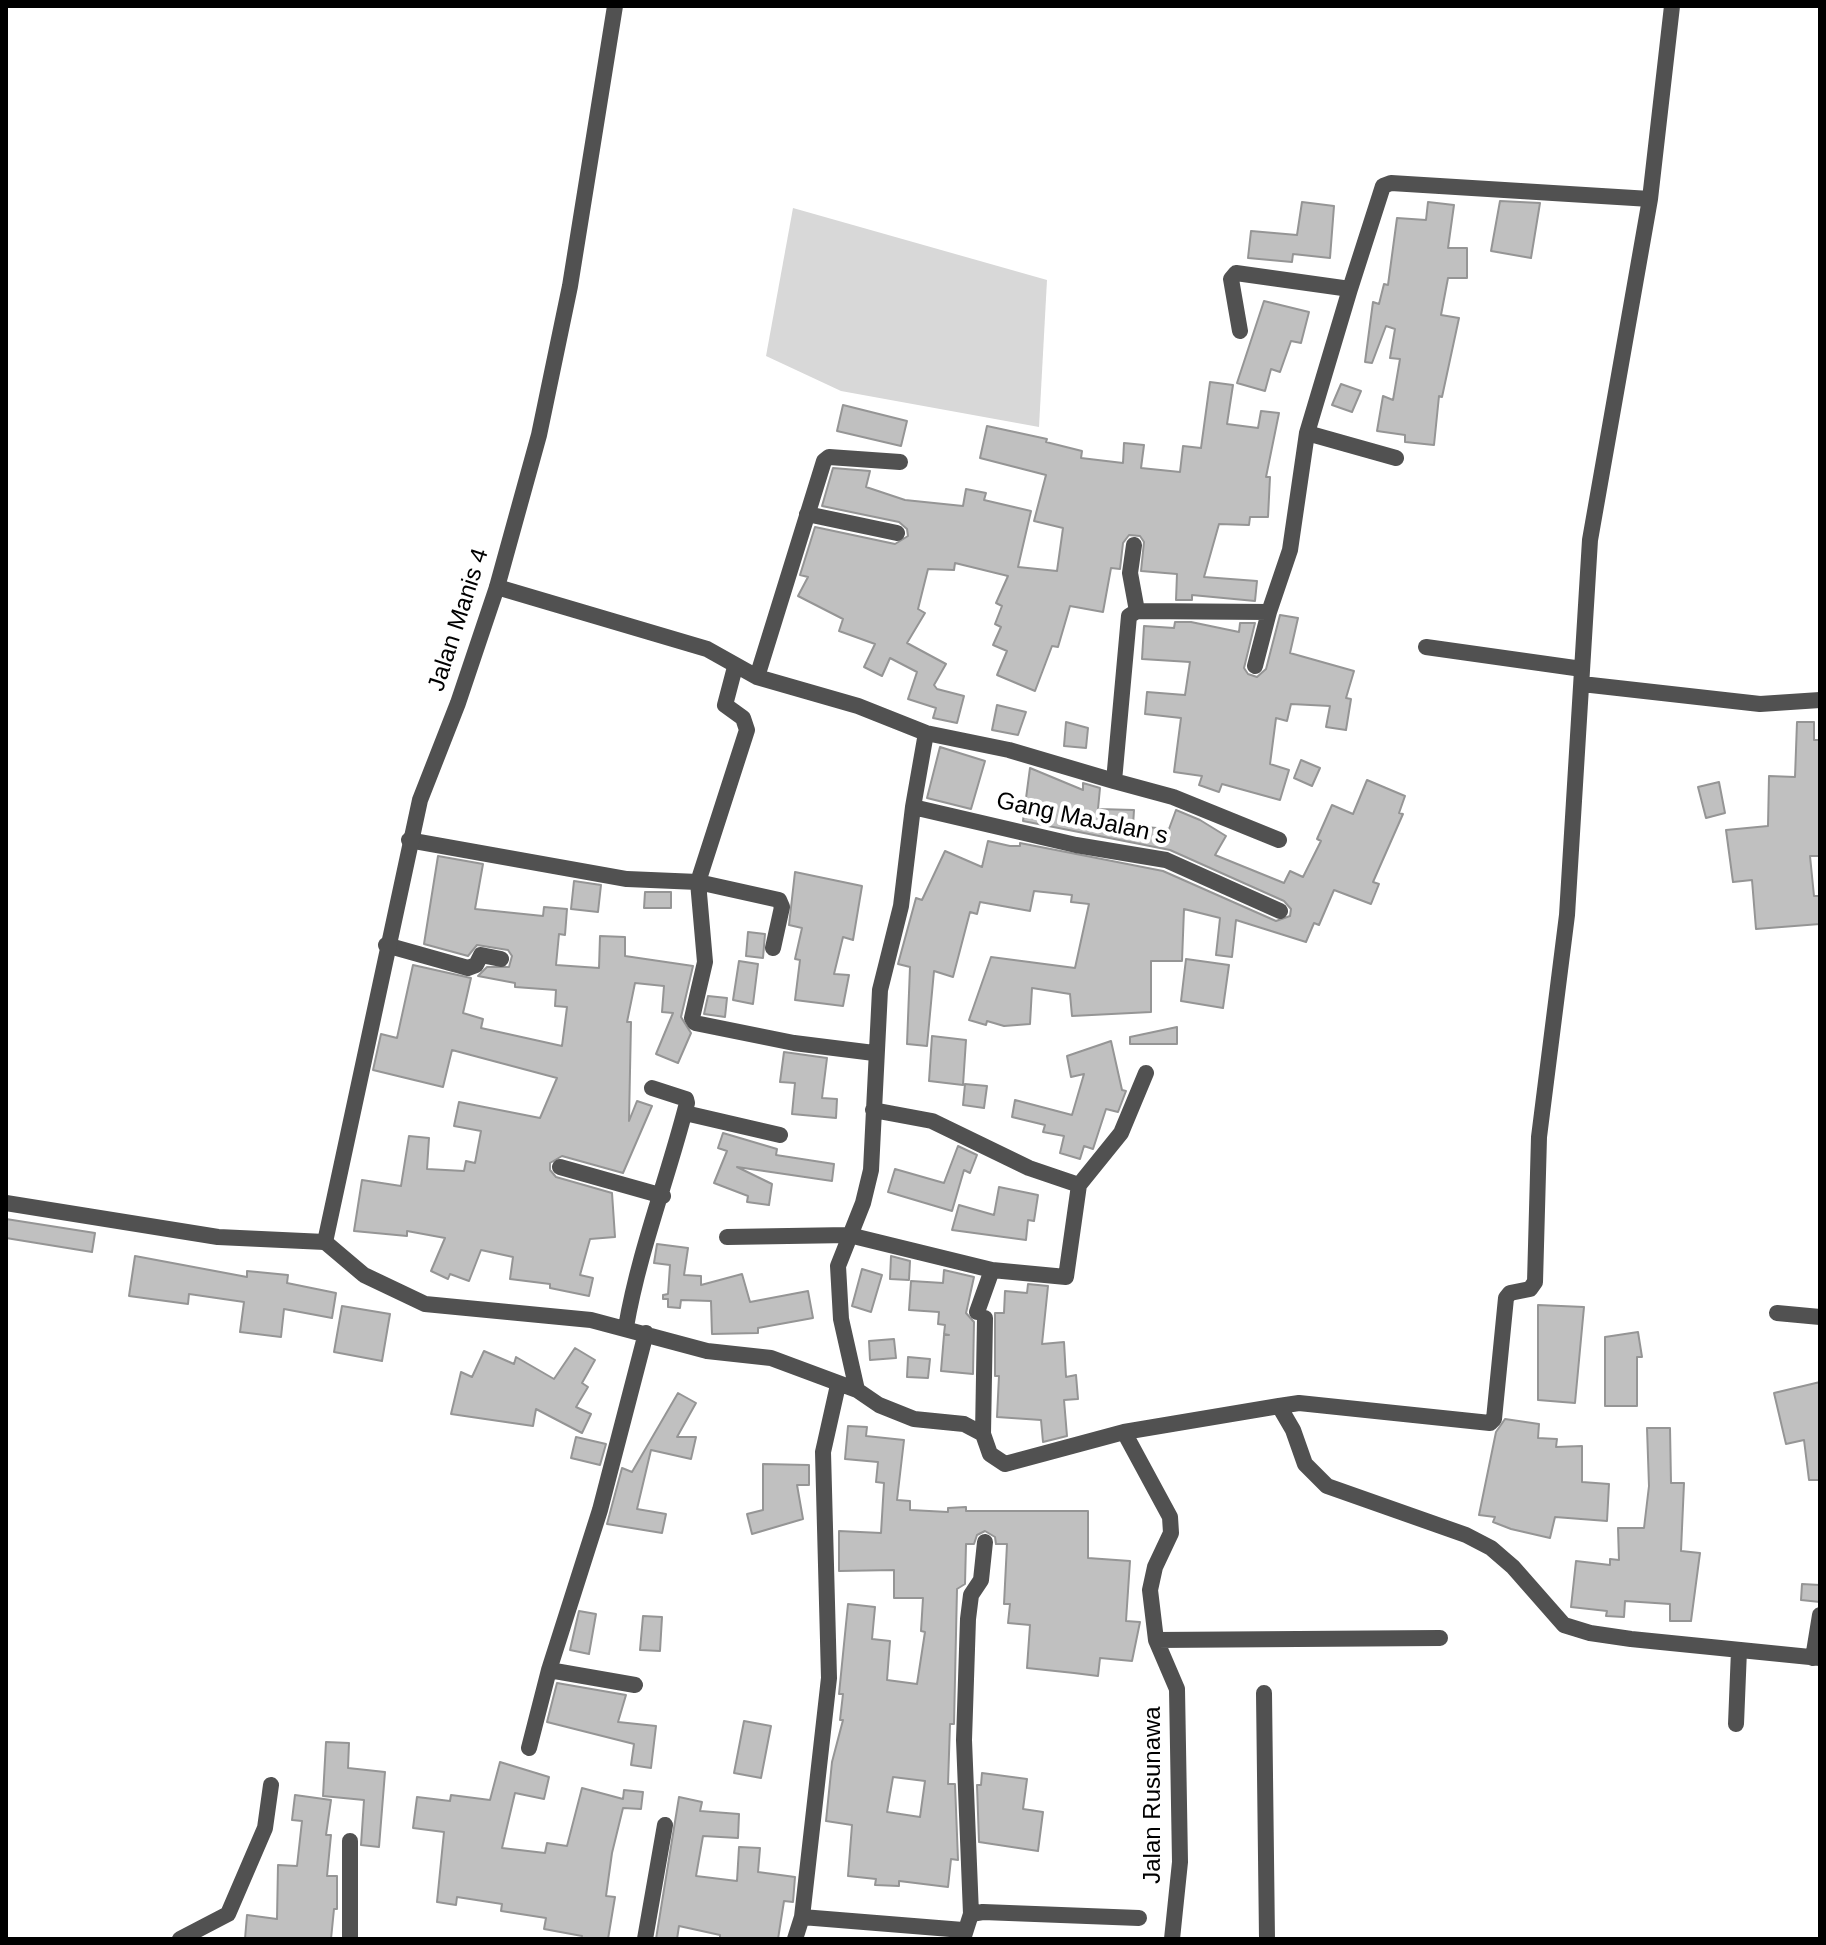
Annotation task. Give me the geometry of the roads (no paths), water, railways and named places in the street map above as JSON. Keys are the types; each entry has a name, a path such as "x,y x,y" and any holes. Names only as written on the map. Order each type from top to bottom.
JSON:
{"street":[{"name":"Jalan Manis 4","path":"325,1242 394,946 409,840 430,769 458,703 497,587 539,435 570,286 615,6"},
{"path":"992,1270 981,1315 983,1434 990,1454 998,1462 1013,1464 1124,1432 1299,1403 1490,1423 1494,1419 1506,1298 1510,1293 1530,1289 1535,1274 1539,1137 1567,915 1590,540 1650,199 1672,6"},
{"path":"1255,666 1290,550 1307,433 1383,186 1391,183 1650,199"},
{"path":"1240,331 1231,279 1236,273 1350,289"},
{"path":"1307,433 1396,458"},
{"path":"757,677 826,459 900,462"},
{"path":"807,514 897,533"},
{"path":"1134,545 1130,573 1137,611"},
{"path":"497,587 707,649 757,677 858,706 926,733 1009,750 1173,797 1279,840"},
{"path":"1114,781 1125,626 1129,616 1137,611 1269,612"},
{"path":"1426,647 1760,704 1820,700"},
{"path":"735,667 725,705 743,718 747,730 698,882 705,962 693,1021 794,1043 874,1053"},
{"path":"857,1390 841,1319 838,1266 871,1170 874,1053 880,990 907,870 913,807 926,733"},
{"name":"Gang MaJalan s","path":"913,807 1076,845 1166,860 1280,911"},
{"path":"409,840 627,879 698,882 779,900 782,907 773,948"},
{"path":"394,946 468,968 476,965 481,955 501,959"},
{"path":"727,1237 849,1235 992,1270 1066,1277 1079,1185 1121,1133 1146,1073"},
{"path":"626,1327 639,1262 663,1196 685,1113 686,1099 652,1088"},
{"path":"873,1110 932,1121 1029,1168 1079,1185"},
{"path":"685,1113 780,1135"},
{"path":"560,1167 663,1196"},
{"path":"6,1203 218,1237 325,1242 364,1275 425,1304 591,1320 707,1351 793,1363 914,1419 964,1424 983,1434"},
{"path":"1777,1313 1820,1317"},
{"path":"529,1748 549,1670 600,1510 646,1333"},
{"path":"795,1939 802,1917 829,1678 823,1452 838,1385"},
{"path":"1279,1406 1293,1430 1305,1464 1327,1486 1466,1535 1491,1548 1513,1567 1564,1625 1590,1633 1631,1639 1817,1658 1820,1615"},
{"name":"Jalan Rusunawa","path":"1124,1432 1170,1517 1171,1533 1155,1567 1150,1590 1156,1640 1177,1689 1180,1862 1172,1939"},
{"path":"802,1917 963,1935 971,1914 964,1740 969,1603 981,1580 985,1542"},
{"path":"1156,1640 1440,1638"},
{"path":"1736,1724 1739,1650"},
{"path":"549,1670 635,1685"},
{"path":"1264,1693 1267,1939"},
{"path":"180,1939 228,1914 265,1828 271,1785"},
{"path":"645,1939 665,1825"},
{"path":"350,1841 350,1939"},
{"path":"971,1914 990,1911 1139,1918"}]}
